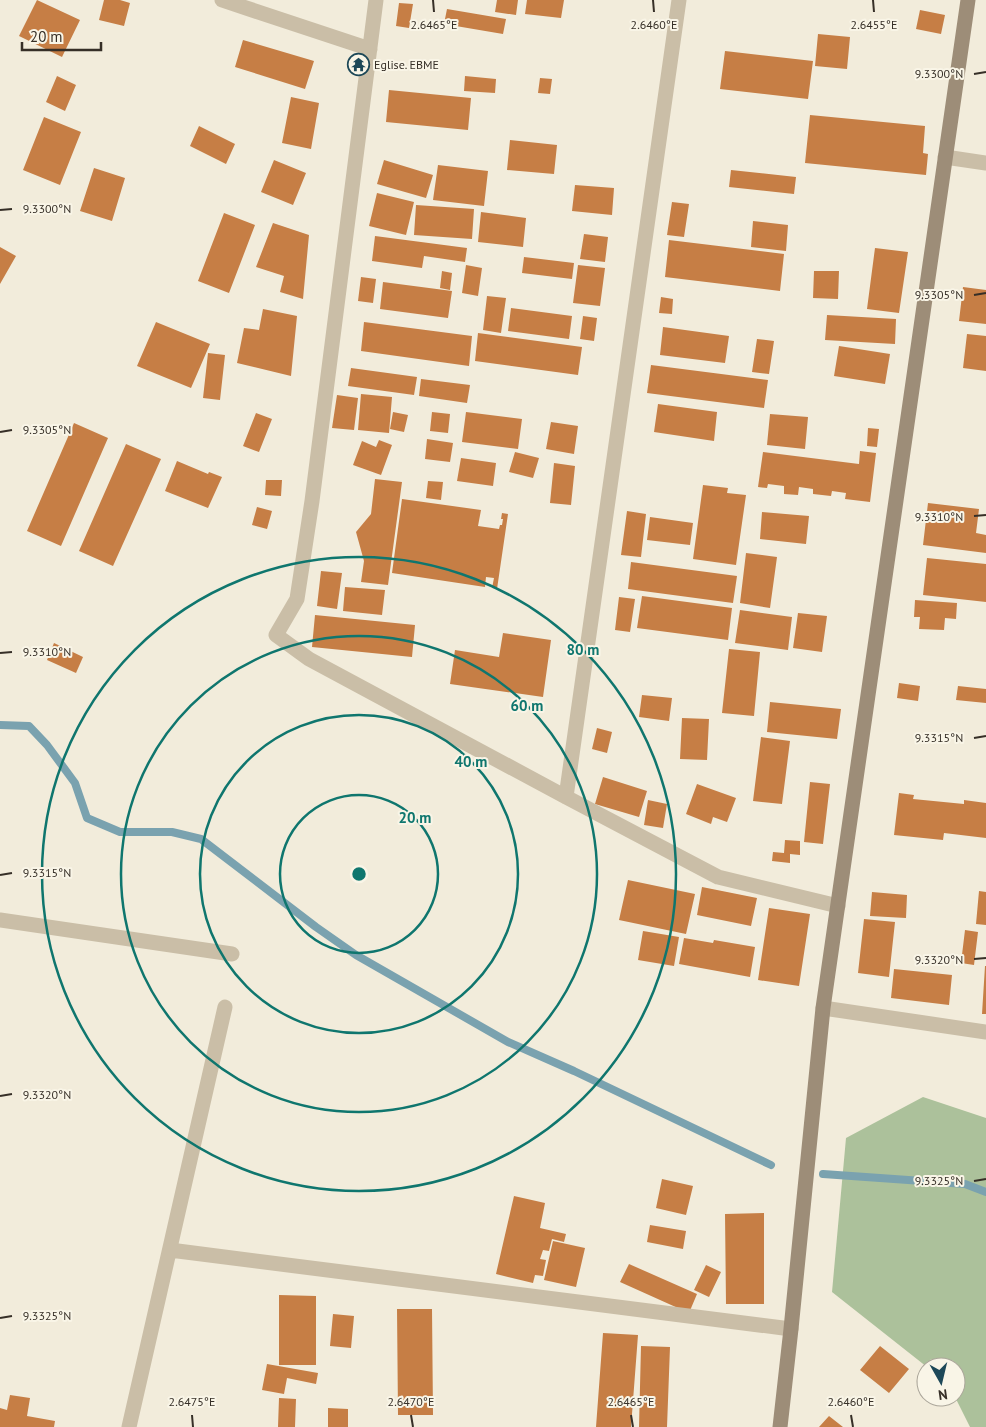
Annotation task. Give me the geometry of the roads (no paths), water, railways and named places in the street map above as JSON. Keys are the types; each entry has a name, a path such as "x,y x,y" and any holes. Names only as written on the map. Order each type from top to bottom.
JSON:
{"street":[{"path":"222,0 370,49"},
{"path":"376,0 312,501 297,599 276,635 309,659 566,798 718,877 838,906"},
{"path":"566,798 679,0"},
{"path":"780,1427 823,1008 968,0"},
{"path":"945,157 986,163"},
{"path":"0,920 232,954"},
{"path":"129,1427 225,1007"},
{"path":"823,1008 986,1032"},
{"path":"170,1250 791,1329"}],"waterway":[{"path":"0,725 29,726 47,745 75,783 87,818 120,832 172,832 201,839 316,927 356,955 508,1042 574,1071 771,1165"},
{"path":"823,1174 965,1184 986,1192"}],"place":[{"name":"Eglise. EBME","path":"358,64"}]}
